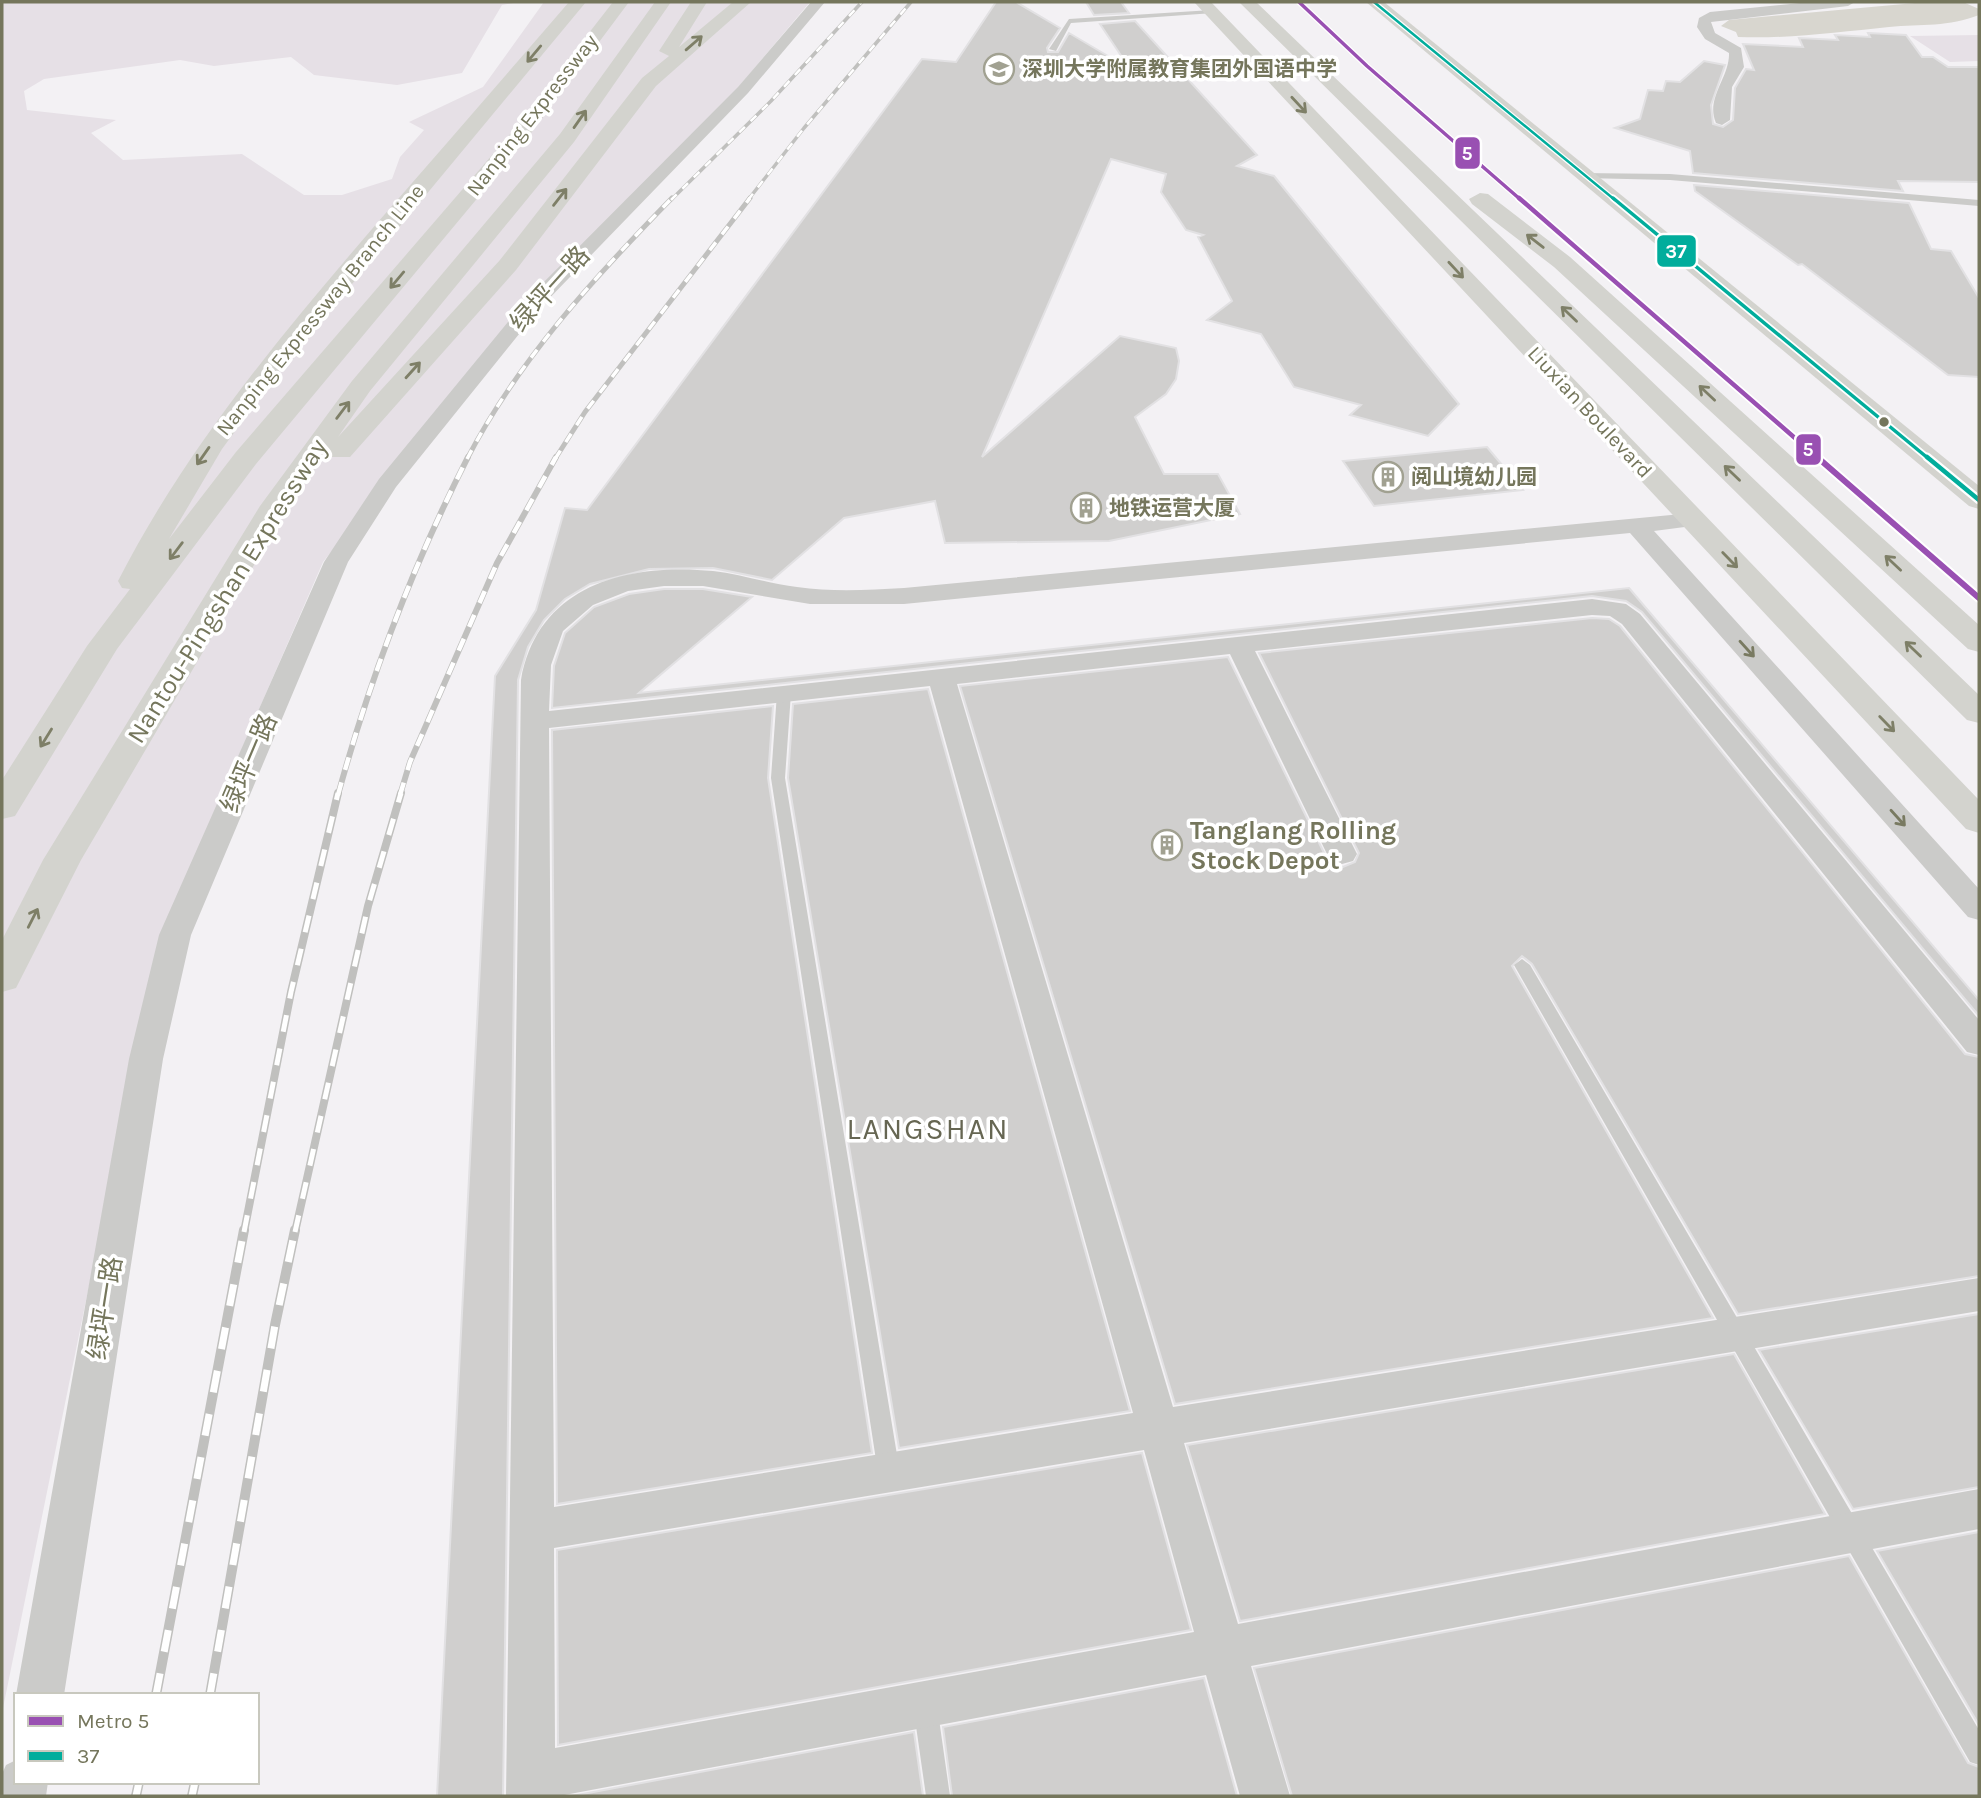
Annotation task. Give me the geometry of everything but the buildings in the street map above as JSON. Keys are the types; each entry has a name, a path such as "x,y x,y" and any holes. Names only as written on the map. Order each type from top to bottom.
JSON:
{"main road":[{"name":"Nanping Expressway Branch Line","path":"103,646 156,533 190,474 239,405 308,319 578,2"},
{"name":"Nanping Expressway","path":"441,228 518,136 621,2"},
{"name":"Nanping Expressway","path":"492,230 567,138 663,2"},
{"path":"224,589 292,504 508,265 649,82 699,2"},
{"name":"Liuxian Boulevard","path":"1247,2 1979,713"},
{"path":"1374,2 1979,480"},
{"path":"1389,2 1979,500"},
{"path":"649,82 741,3"},
{"name":"Liuxian Boulevard","path":"1207,7 1979,821"},
{"path":"1360,110 1535,241 1642,333 1979,642"},
{"name":"Nantou-Pingshan Expressway","path":"2,808 103,646 246,458 441,228"},
{"name":"Nantou-Pingshan Expressway","path":"2,978 62,860 224,589 317,443 492,230"}],"street":[{"name":"绿坪一路","path":"40,1693 145,1059 175,935 336,562 387,484 533,304 743,90 818,2"},
{"path":"1722,120 1724,87 1737,67 1737,51 1707,35 1703,28 1704,20 1710,16 1848,2"},
{"path":"1692,520 1002,588 866,598 807,596 704,578 668,578 637,582 589,599 555,624 543,645 535,680 531,1786 925,1703 1979,1509"},
{"path":"1636,525 1979,909"},
{"path":"535,721 1592,607 1617,609 1631,619 1979,1043"},
{"path":"1238,644 1342,854"},
{"path":"941,676 1265,1796"},
{"path":"532,1531 1979,1294"}],"lane":[{"path":"1053,49 1069,21 1207,7"},
{"path":"1066,8 1077,21"},
{"path":"1593,174 1670,177 1979,203"},
{"path":"784,693 778,778 889,1473"},
{"path":"1521,965 1979,1754"},
{"path":"925,1703 938,1796"}],"shaded area":[{"path":"2,2 519,2 502,5 462,73 397,85 314,75 291,57 214,66 180,60 44,79 24,91 27,110 116,120 91,133 123,160 242,154 304,195 342,195 392,179 400,157 424,130 409,122 483,87 544,2 810,2 736,90 529,302 323,562 160,937 2,1713"},
{"path":"1926,2 1963,2 1979,9 1979,15 1946,23 1776,37 1738,37 1736,32 1721,26 1729,20"},
{"path":"1979,35 1979,61 1950,62 1910,36"}],"railway":[{"path":"671,200 771,101 862,2"},
{"path":"748,200 804,128 911,2"},
{"path":"467,459 510,387 534,354 614,258 672,198"},
{"path":"555,459 585,412 750,198"},
{"path":"400,795 410,762 497,563 556,457"},
{"path":"338,795 364,708 394,623 429,539 467,459"},
{"path":"244,1232 291,992 338,793"},
{"path":"295,1232 368,906 401,793"},
{"path":"156,1693 244,1230"},
{"path":"210,1693 275,1325 295,1230"},
{"path":"136,1796 139,1784"},
{"path":"192,1796 195,1784"}],"metro line":[{"name":"5","path":"1299,2 1367,66 1979,598"}],"transit line":[{"name":"37","path":"1374,2 1979,500"}],"place":[{"name":"深圳大学附属教育集团外国语中学","path":"999,69"},
{"name":"阅山境幼儿园","path":"1388,477"},
{"name":"地铁运营大厦","path":"1086,508"},
{"name":"Tanglang Rolling Stock Depot","path":"1167,845"}],"district":[{"name":"LANGSHAN","path":"928,1129"}]}
